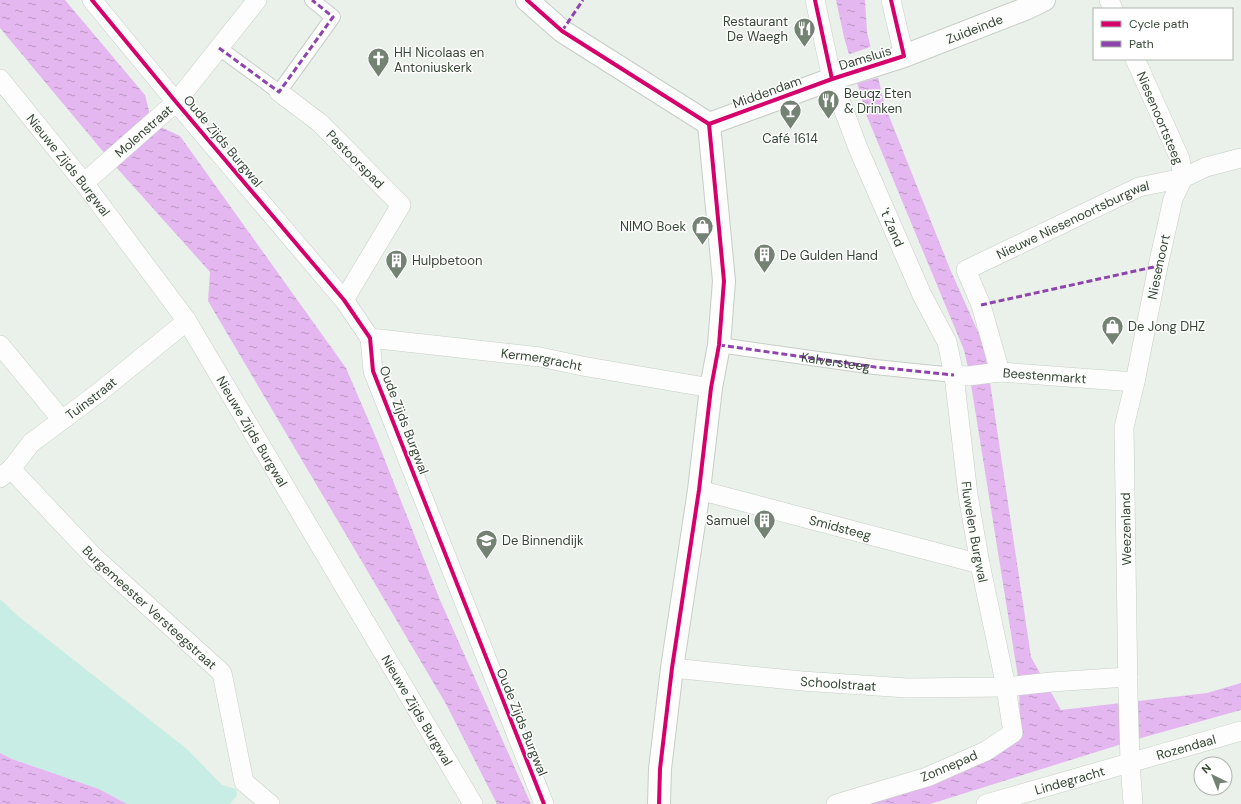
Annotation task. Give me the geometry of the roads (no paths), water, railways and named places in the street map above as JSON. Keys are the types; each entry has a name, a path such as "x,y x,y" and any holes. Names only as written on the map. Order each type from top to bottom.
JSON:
{"street":[{"name":"Oude Zijds Burgwal","path":"92,0 170,108 344,300 370,338 373,371 544,804"},
{"name":"Molenstraat","path":"90,178 170,108 220,48 257,0"},
{"path":"279,92 333,17 312,0"},
{"path":"527,0 562,31 709,124 724,281 718,345 711,388 699,490 672,668 660,769 659,804"},
{"name":"'t Zand","path":"815,0 841,76 858,148 922,295 947,342 961,375"},
{"path":"891,0 904,56"},
{"name":"Zuideinde","path":"904,56 1030,3"},
{"name":"Pastoorspad","path":"220,48 320,123 401,206 344,300"},
{"name":"Damsluis","path":"841,76 904,56"},
{"name":"Niesenoortsteeg","path":"1135,60 1180,159 1183,178"},
{"name":"Middendam","path":"709,124 841,76"},
{"name":"Nieuwe Zijds Burgwal","path":"0,79 90,178 187,321 473,804"},
{"path":"1183,178 1206,167 1241,158"},
{"name":"Nieuwe Niesenoortsburgwal","path":"995,373 981,306 966,270 1139,187 1183,178"},
{"name":"Niesenoort","path":"1136,382 1158,266 1173,199 1183,178"},
{"name":"Tuinstraat","path":"6,474 31,444 97,394 187,321"},
{"name":"Kermergracht","path":"370,338 540,357 582,366 711,388"},
{"path":"0,344 62,420"},
{"name":"Kalversteeg","path":"718,345 875,367 961,375"},
{"name":"Beestenmarkt","path":"961,375 995,373 1136,382"},
{"name":"Fluwelen Burgwal","path":"961,375 968,496 980,564 1010,687"},
{"name":"Weezenland","path":"1133,804 1130,762 1128,685 1124,427 1136,382"},
{"name":"Burgemeester Versteegstraat","path":"6,474 94,557 222,673 244,782 270,804"},
{"name":"Smidsteeg","path":"699,490 980,564"},
{"name":"Schoolstraat","path":"672,668 802,681 907,688 1010,687"},
{"path":"1010,687 1050,682 1128,685"},
{"name":"Zonnepad","path":"836,804 927,776 986,751 1013,733 1010,687"},
{"name":"Rozendaal","path":"1130,762 1241,731"},
{"name":"Lindegracht","path":"986,804 1130,762"}],"water":[{"path":"0,0 65,0 145,95 150,115 161,127 180,136 346,368 377,440 440,600 531,804 497,804 446,704 208,301 210,272 116,167 0,28"},
{"path":"836,0 865,0 867,32 885,106 950,269 983,343 1031,657 1061,710 1207,693 1241,683 1241,710 1141,738 930,804 859,804 1020,735 1019,683 969,372 964,350 866,114 844,37"},
{"path":"0,753 12,759 99,789 127,804 0,804"}],"place":[{"name":"Restaurant De Waegh","path":"804,48"},
{"name":"HH Nicolaas en Antoniuskerk","path":"378,78"},
{"name":"Beuqz Eten & Drinken","path":"829,120"},
{"name":"Café 1614","path":"790,130"},
{"name":"NIMO Boek","path":"702,246"},
{"name":"De Gulden Hand","path":"764,274"},
{"name":"Hulpbetoon","path":"396,280"},
{"name":"De Jong DHZ","path":"1112,346"},
{"name":"Samuel","path":"765,540"},
{"name":"De Binnendijk","path":"487,560"}]}
